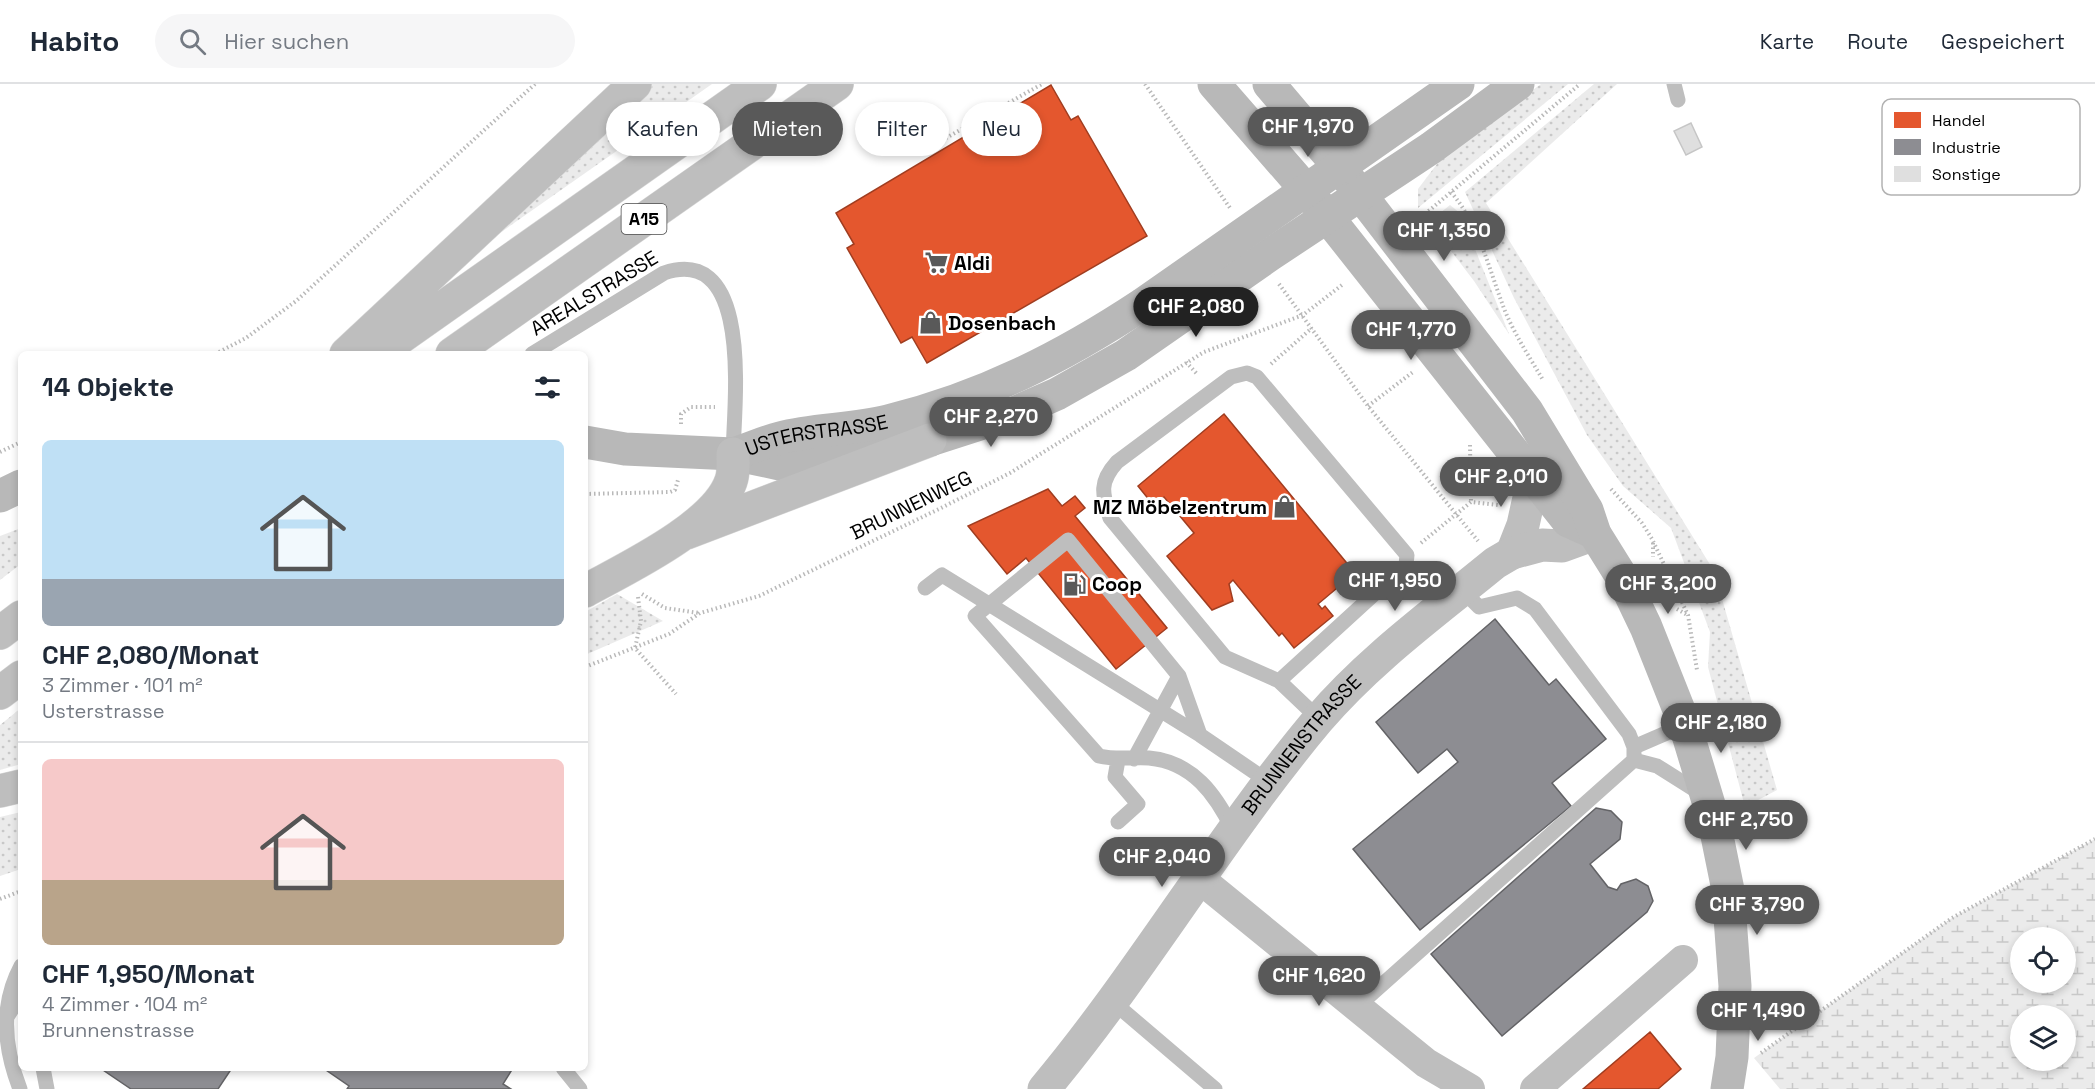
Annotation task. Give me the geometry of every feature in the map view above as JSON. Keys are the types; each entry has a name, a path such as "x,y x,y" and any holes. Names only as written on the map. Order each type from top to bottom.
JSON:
{"main road":[{"path":"349,351 635,84"},
{"name":"A15","path":"381,351 760,84"},
{"name":"A15","path":"456,351 837,84"},
{"path":"1214,84 1327,216 1438,353 1568,520 1595,534"},
{"path":"1269,84 1340,168 1527,411 1587,510 1595,534 1623,579 1646,627 1685,725 1707,798 1728,890 1735,986 1732,1057 1727,1089"},
{"name":"USTERSTRASSE","path":"733,454 782,438 855,428 909,415 971,396 1022,375 1104,330 1458,84"},
{"name":"USTERSTRASSE","path":"588,443 625,449 733,454 780,464 930,440 1014,413 1079,382 1126,355 1431,147 1518,84"},
{"path":"588,589 686,532 930,440"},
{"path":"686,532 708,513 727,489 732,479 733,454"},
{"name":"BRUNNENSTRASSE","path":"1503,558 1523,525 1534,476"},
{"path":"0,496 18,487"},
{"name":"BRUNNENSTRASSE","path":"1044,1089 1113,1002 1269,782 1319,719 1356,679 1503,558 1542,545 1562,546 1595,534"},
{"path":"0,633 18,619"},
{"path":"0,693 18,679"},
{"path":"0,792 18,787"}],"street":[{"path":"1200,879 1426,1063 1470,1089"},
{"path":"1535,1089 1683,960"}],"lane":[{"path":"1674,84 1678,100"},
{"name":"AREALSTRASSE","path":"537,351 664,273 678,268 691,268 701,272 713,282 731,318 734,348 733,454"},
{"path":"1279,681 1406,565 1407,555 1257,377 1247,373 1231,377 1117,462 1107,474 1103,488 1110,518 1225,657 1279,681 1319,719"},
{"path":"1200,735 1179,676 1068,540 975,616 1099,756 1118,760 1161,760 1192,775 1218,801 1233,830"},
{"path":"925,588 942,575 1200,735 1269,782"},
{"path":"1462,590 1479,607 1517,598 1535,609 1629,734 1634,754 1707,798"},
{"path":"1134,759 1179,676"},
{"path":"1357,1007 1634,754 1685,725"},
{"path":"1118,760 1115,777 1138,804 1118,822"},
{"path":"18,973 5,1005 4,1022 8,1058 20,1089"},
{"path":"4,1022 18,1000"},
{"path":"1113,1002 1215,1089"},
{"path":"44,1071 47,1089"},
{"path":"565,1071 580,1089"}],"path":[{"path":"220,351 246,338 296,301 535,84"},
{"path":"949,136 1042,84"},
{"path":"1145,84 1233,214"},
{"path":"1425,214 1580,84"},
{"path":"1451,192 1464,207 1476,230 1505,312 1546,385"},
{"path":"1278,283 1368,406 1457,514 1503,558"},
{"name":"BRUNNENWEG","path":"588,666 669,634 700,613 759,597 1010,472 1203,352 1303,315 1342,285"},
{"path":"1257,377 1312,328"},
{"path":"1368,406 1438,353"},
{"path":"1186,362 1200,378"},
{"path":"1470,440 1471,502"},
{"path":"0,452 18,443"},
{"path":"588,494 670,492 675,490 677,484"},
{"path":"1610,487 1642,523 1652,539 1688,615 1677,609"},
{"path":"1407,555 1457,514"},
{"path":"1652,539 1653,556"},
{"path":"676,694 635,648 641,621 637,591 665,608 700,613"},
{"path":"1732,1057 1754,1058 1952,918 2095,839"},
{"path":"0,899 18,892"}],"green space":[{"path":"650,84 712,84 686,102 631,102"},
{"path":"1541,84 1568,84 1418,208 1418,189 1443,156"},
{"path":"1594,84 1617,84 1486,203 1714,571 1777,790 1745,807 1708,667 1710,632 1671,528 1623,486 1587,435 1514,298 1465,192"},
{"path":"606,126 606,156 610,156 480,247"},
{"path":"1450,205 1461,214 1509,334 1474,281 1429,222"},
{"path":"18,529 18,566 0,580 0,536"},
{"path":"617,594 663,621 588,654 588,610"},
{"path":"18,710 18,765 0,770 0,725"},
{"path":"18,813 18,870 0,876 0,817"},
{"path":"2095,839 2095,1089 1780,1089 1754,1058 1952,918"}],"building: Handel":[{"path":"1051,85 1071,120 1078,116 1147,236 927,363 912,337 901,343 847,248 854,244 836,213 932,156 949,156 949,146 961,139 961,156 1042,156 1042,102 1022,102"},
{"path":"1224,414 1355,573 1318,604 1322,609 1325,606 1333,616 1294,648 1282,633 1279,636 1233,580 1229,584 1233,601 1212,610 1167,556 1194,533 1164,497 1154,506 1138,486"},
{"path":"1048,489 1062,506 1075,496 1085,508 1075,516 1167,628 1116,669 1026,558 1007,574 968,526"},
{"path":"1650,1032 1681,1069 1658,1089 1583,1089"}],"building: Industrie":[{"path":"1495,619 1549,685 1556,679 1606,739 1552,783 1571,806 1420,930 1353,849 1458,762 1447,749 1418,773 1376,722"},
{"path":"1596,808 1611,811 1622,822 1620,839 1590,864 1608,887 1617,890 1621,884 1636,879 1648,886 1653,901 1647,912 1502,1036 1431,954"},
{"path":"104,1071 230,1071 218,1089 131,1089"},
{"path":"327,1071 511,1071 503,1084 511,1089 347,1089 349,1086"}],"building: Sonstige":[{"path":"1691,123 1702,147 1686,155 1674,131"}],"place":[{"name":"Aldi","path":"936,263"},
{"name":"Dosenbach","path":"930,323"},
{"name":"MZ Möbelzentrum","path":"1285,507"},
{"name":"Coop","path":"1074,584"}]}
